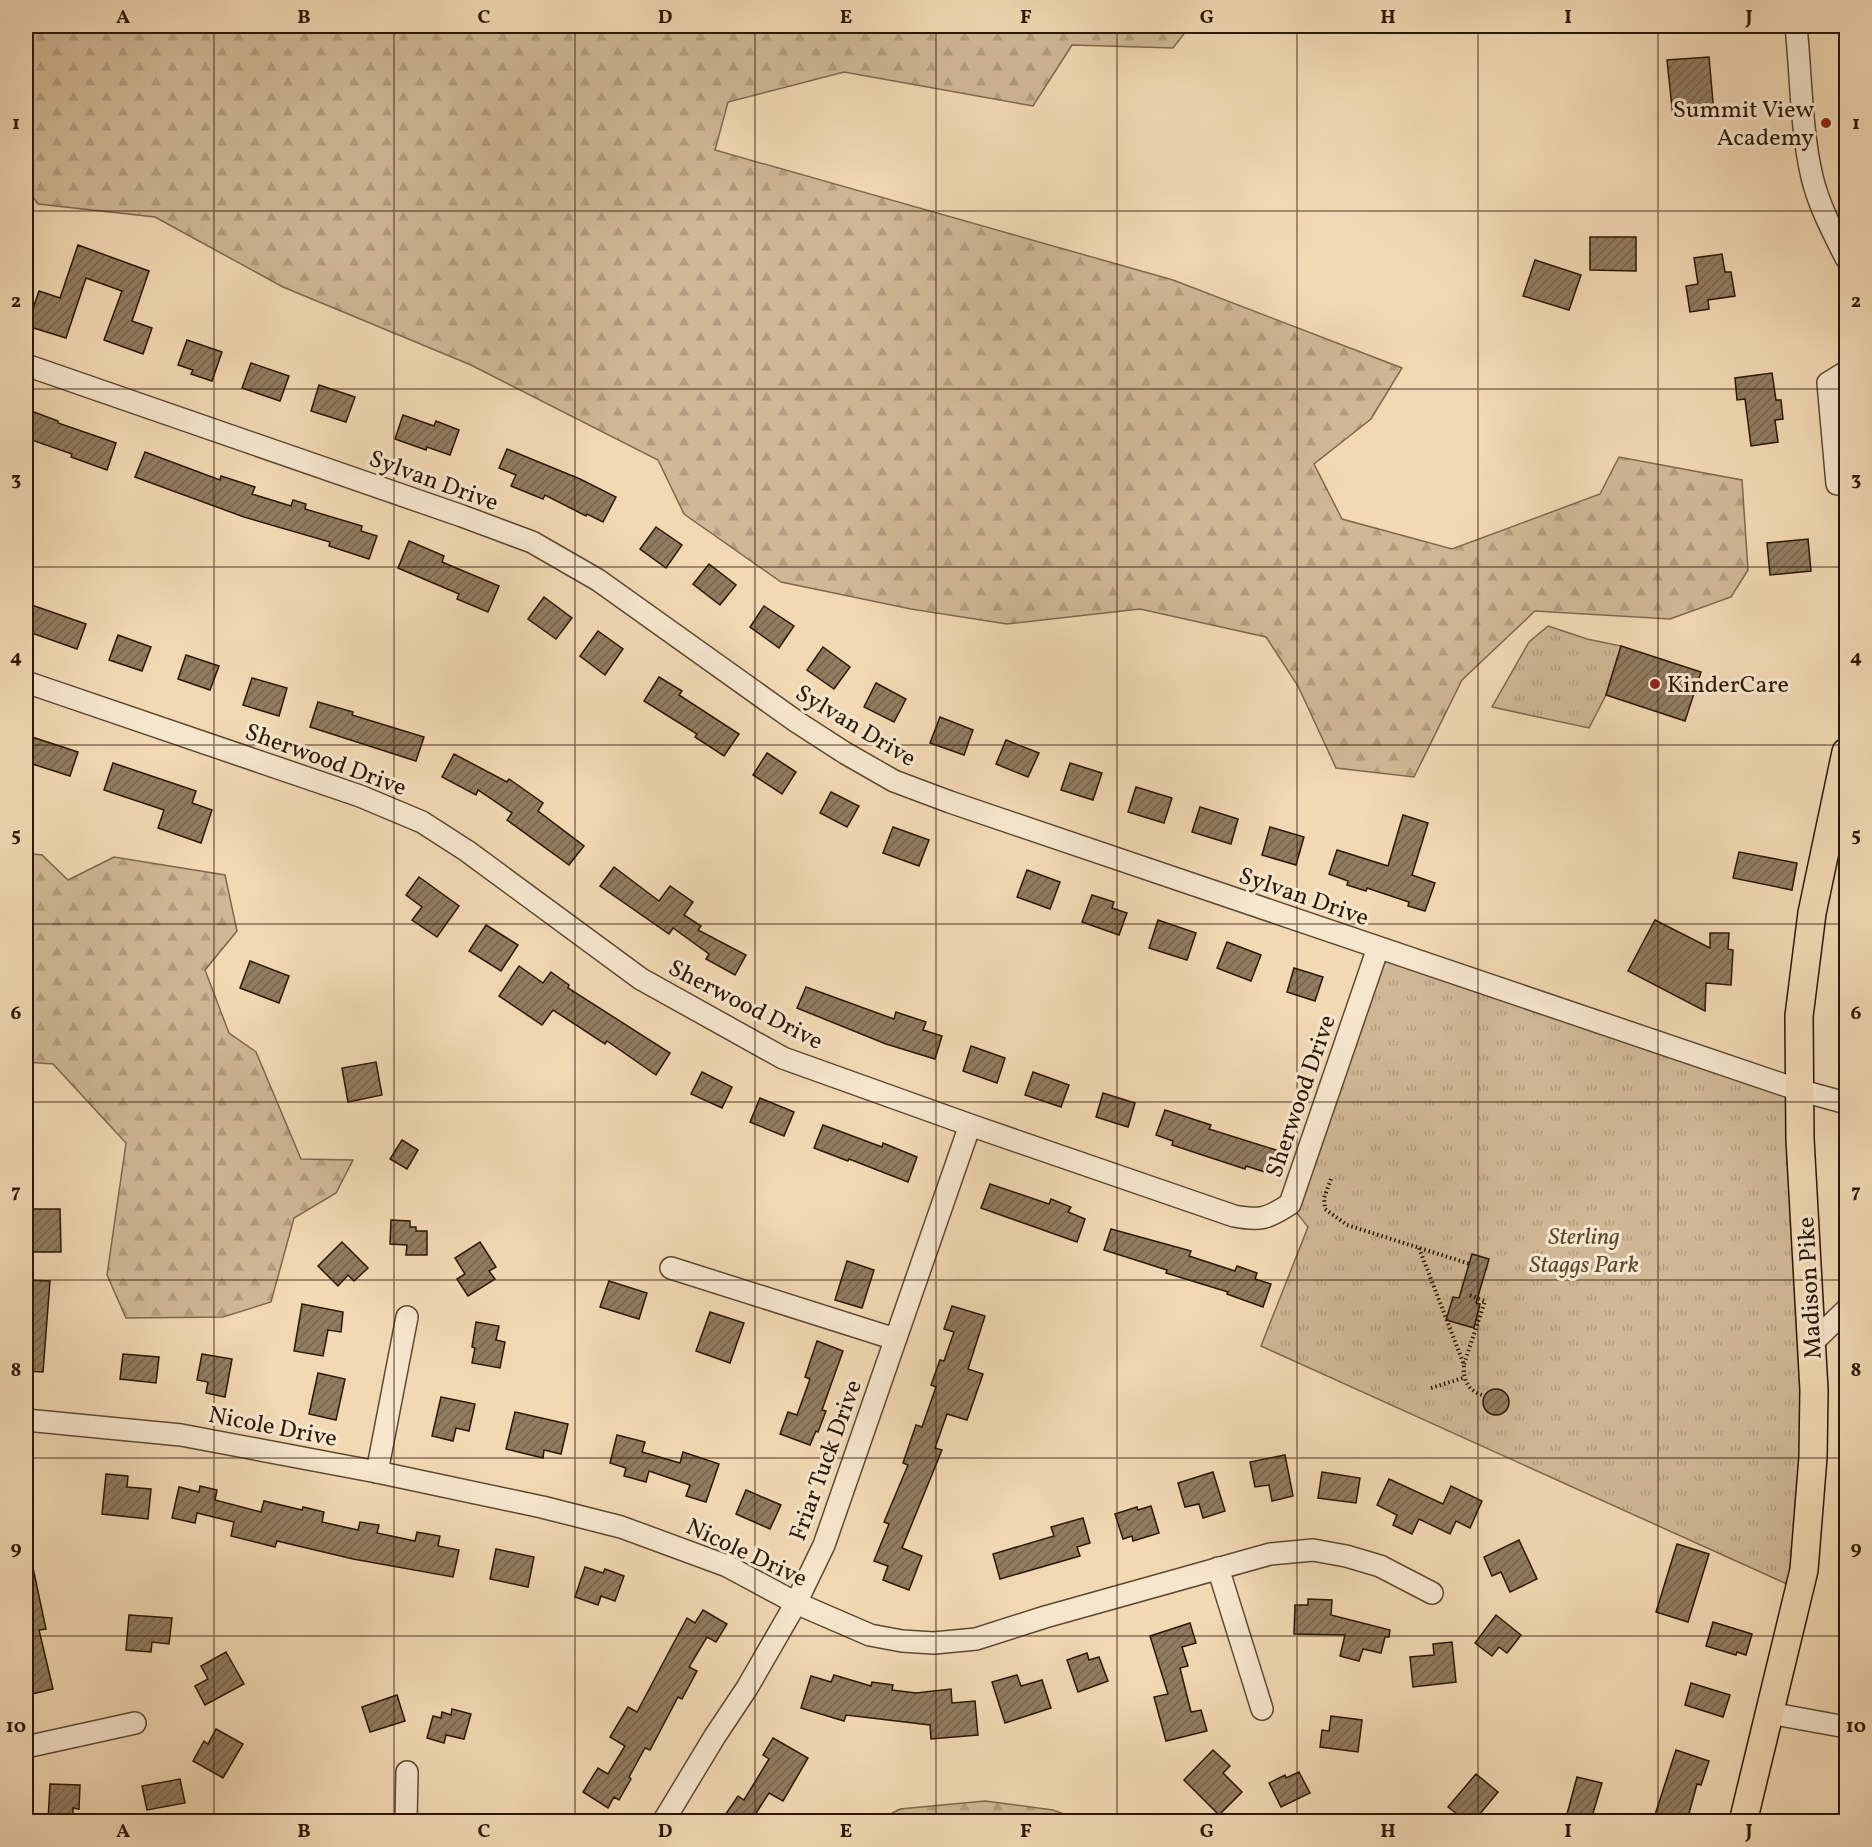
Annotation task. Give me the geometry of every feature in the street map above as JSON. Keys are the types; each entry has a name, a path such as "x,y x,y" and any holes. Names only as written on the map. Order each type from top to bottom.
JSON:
{"main road":[{"name":"Madison Pike","path":"1743,1821 1804,1570 1813,1456 1814,1390 1799,1090 1799,1016 1812,913 1846,752"}],"street":[{"path":"1796,26 1807,149 1812,179 1827,222 1846,258"},
{"name":"Sylvan Drive","path":"26,364 532,542 598,580 798,722 845,753 894,781 1378,948 1799,1090 1846,1103"},
{"path":"1837,484 1828,383 1846,372"},
{"name":"Sherwood Drive","path":"26,682 360,796 422,822 467,851 641,979 783,1058 1234,1216 1256,1220 1271,1216 1290,1204 1378,948"},
{"name":"Friar Tuck Drive","path":"663,1821 747,1688 796,1603 824,1545 970,1125"},
{"path":"671,1268 896,1339"},
{"path":"1811,1344 1846,1310"},
{"path":"377,1472 407,1317"},
{"name":"Nicole Drive","path":"26,1420 182,1435 377,1472 542,1507 621,1527 727,1566 796,1603 870,1635 902,1641 934,1643 976,1639 1270,1554 1313,1550 1346,1556 1380,1566 1432,1593"},
{"path":"1218,1569 1262,1709"},
{"path":"1770,1713 1846,1727"},
{"path":"26,1747 135,1723"},
{"path":"406,1821 407,1772"}],"path":[{"path":"1331,1179 1324,1198 1325,1209 1347,1225 1470,1264"},
{"path":"1419,1248 1464,1365"},
{"path":"1469,1295 1485,1301 1464,1365 1463,1378 1474,1393 1485,1396"},
{"path":"1431,1388 1463,1378"}],"green space":[{"path":"26,26 1190,26 1173,48 1072,45 1033,106 844,72 728,102 715,150 1173,280 1402,368 1371,419 1314,464 1342,519 1452,549 1600,494 1619,457 1742,480 1748,570 1731,597 1670,619 1535,611 1462,680 1414,777 1336,768 1298,686 1266,637 1140,609 1007,624 911,609 781,582 684,514 658,460 471,365 283,287 155,217 38,204 26,188"},
{"path":"1548,626 1587,639 1621,646 1606,695 1589,728 1492,707 1529,642"},
{"path":"26,853 42,855 68,880 114,857 225,875 237,931 205,970 229,1033 256,1052 301,1159 353,1160 336,1193 294,1218 271,1302 223,1317 126,1318 107,1275 126,1143 53,1064 26,1062"},
{"name":"Sterling Staggs Park","path":"1378,948 1799,1090 1807,1241 1800,1590 1261,1346 1308,1227 1290,1204"},
{"path":"985,1801 1053,1810 1083,1821 877,1821 900,1809"}],"building":[{"path":"1709,57 1714,113 1673,117 1667,60"},
{"path":"1590,237 1636,237 1636,271 1590,270"},
{"path":"78,245 149,271 132,321 152,328 143,354 104,340 122,291 86,278 66,338 27,326 39,291 60,298"},
{"path":"1722,254 1725,272 1731,272 1735,296 1708,300 1709,309 1690,312 1686,286 1698,284 1694,258"},
{"path":"1535,260 1581,275 1569,310 1523,296"},
{"path":"187,340 222,352 212,381 191,374 193,370 178,365"},
{"path":"251,363 289,376 280,401 242,388"},
{"path":"1772,373 1776,400 1781,400 1783,419 1775,420 1778,442 1751,446 1745,399 1737,400 1735,378"},
{"path":"319,385 355,397 346,422 311,411"},
{"path":"26,409 116,443 107,470 71,457 72,454 26,438"},
{"path":"403,415 434,426 436,421 459,430 450,455 427,447 426,450 395,439"},
{"path":"507,449 580,479 616,497 603,522 545,495 543,499 511,486 516,475 499,468"},
{"path":"145,452 220,480 221,476 255,487 252,494 291,506 293,500 306,504 305,509 362,526 361,531 377,536 369,559 329,546 330,542 244,517 135,477"},
{"path":"656,527 682,545 666,568 640,549"},
{"path":"1808,539 1811,571 1770,575 1767,543"},
{"path":"409,541 444,556 442,562 499,586 488,612 457,599 459,594 398,568"},
{"path":"709,564 736,585 720,605 693,584"},
{"path":"544,597 572,618 556,639 528,619"},
{"path":"26,603 86,624 77,649 26,631"},
{"path":"764,606 794,626 779,648 750,627"},
{"path":"598,631 623,649 605,675 580,656"},
{"path":"118,635 151,647 142,671 109,660"},
{"path":"1621,646 1701,672 1685,721 1606,695"},
{"path":"823,647 850,667 834,689 807,670"},
{"path":"186,655 219,666 210,690 178,679"},
{"path":"659,677 682,691 679,695 739,734 724,756 695,737 697,734 644,701"},
{"path":"252,678 287,688 279,716 243,705"},
{"path":"876,683 906,699 894,722 864,707"},
{"path":"318,702 424,737 416,761 310,727"},
{"path":"940,717 973,730 964,755 930,743"},
{"path":"26,735 78,752 70,776 26,762"},
{"path":"1006,740 1039,753 1028,777 996,764"},
{"path":"767,753 796,772 782,794 753,775"},
{"path":"454,754 507,782 509,779 543,803 538,811 584,846 569,865 507,820 512,813 478,790 476,795 442,777"},
{"path":"113,763 196,791 192,803 212,810 201,843 158,828 164,810 104,790"},
{"path":"1070,763 1102,773 1093,800 1061,790"},
{"path":"1136,787 1172,798 1164,823 1128,812"},
{"path":"831,792 859,806 847,827 820,813"},
{"path":"1200,807 1238,819 1231,844 1192,832"},
{"path":"1403,815 1428,823 1412,875 1435,883 1425,911 1408,906 1409,902 1367,888 1366,891 1347,885 1348,881 1329,874 1337,850 1388,866"},
{"path":"893,827 929,840 919,866 883,853"},
{"path":"1270,827 1304,837 1296,865 1262,855"},
{"path":"1739,852 1797,863 1792,890 1733,878"},
{"path":"614,867 659,901 670,886 693,902 684,915 701,926 698,930 746,955 735,975 706,959 709,954 673,928 669,934 600,886"},
{"path":"1027,870 1060,882 1050,909 1017,897"},
{"path":"419,877 459,906 437,937 412,920 422,907 406,895"},
{"path":"1092,895 1114,902 1112,908 1127,913 1119,935 1082,922"},
{"path":"1158,920 1196,933 1187,960 1149,948"},
{"path":"1655,920 1710,948 1710,933 1729,933 1728,949 1733,950 1731,985 1706,983 1705,1011 1628,971"},
{"path":"486,925 518,945 501,971 469,951"},
{"path":"1227,942 1261,955 1251,981 1217,968"},
{"path":"250,961 289,976 279,1003 240,988"},
{"path":"519,966 543,983 551,972 569,985 568,988 670,1053 656,1075 607,1041 605,1044 553,1010 542,1025 499,996"},
{"path":"1294,968 1323,977 1315,1001 1287,992"},
{"path":"806,987 894,1019 896,1012 926,1022 923,1030 942,1036 935,1059 886,1044 797,1008"},
{"path":"971,1046 1005,1058 997,1083 963,1071"},
{"path":"376,1062 382,1095 348,1102 342,1068"},
{"path":"702,1072 732,1087 722,1108 691,1094"},
{"path":"1033,1072 1069,1085 1061,1107 1025,1095"},
{"path":"1103,1093 1135,1103 1128,1127 1096,1117"},
{"path":"760,1098 794,1112 784,1136 750,1122"},
{"path":"1165,1110 1211,1125 1209,1129 1276,1150 1268,1173 1246,1166 1245,1169 1172,1145 1173,1141 1156,1135"},
{"path":"823,1125 882,1147 883,1143 917,1157 908,1182 814,1148"},
{"path":"402,1140 418,1150 407,1169 390,1159"},
{"path":"990,1184 1049,1204 1051,1199 1071,1207 1068,1212 1085,1219 1077,1242 981,1208"},
{"path":"28,1209 60,1209 61,1252 29,1252"},
{"path":"391,1220 410,1221 410,1227 416,1227 416,1231 427,1231 427,1255 406,1255 407,1245 390,1244"},
{"path":"1111,1229 1191,1251 1189,1256 1235,1271 1237,1266 1257,1273 1255,1279 1271,1284 1263,1307 1227,1294 1228,1292 1166,1273 1167,1270 1104,1250"},
{"path":"342,1242 368,1268 354,1281 348,1275 338,1286 318,1266"},
{"path":"480,1242 496,1267 489,1271 495,1279 468,1296 457,1279 465,1274 455,1258"},
{"path":"1472,1254 1489,1259 1476,1303 1480,1304 1474,1328 1446,1320 1453,1297 1459,1298"},
{"path":"847,1261 874,1270 862,1308 835,1300"},
{"path":"26,1280 50,1281 43,1372 26,1371"},
{"path":"609,1281 647,1293 639,1319 600,1307"},
{"path":"302,1304 343,1312 341,1332 328,1330 323,1356 294,1351"},
{"path":"952,1306 985,1316 968,1369 983,1374 967,1420 947,1414 935,1448 942,1450 902,1548 922,1556 909,1590 883,1580 888,1566 874,1561 889,1524 884,1522 908,1465 903,1463 916,1425 922,1427 936,1387 931,1385 940,1360 944,1361 954,1332 944,1329"},
{"path":"710,1312 744,1323 730,1363 696,1351"},
{"path":"476,1322 499,1326 496,1340 505,1342 500,1368 472,1363"},
{"path":"817,1341 843,1351 822,1410 826,1411 810,1445 780,1434 788,1412 797,1415 810,1379 805,1377"},
{"path":"123,1354 159,1357 156,1383 120,1379"},
{"path":"202,1354 232,1359 225,1397 206,1393 208,1382 197,1380"},
{"path":"318,1373 345,1379 336,1420 309,1414"},
{"path":"1496,1389 1506,1392 1509,1402 1506,1412 1496,1415 1486,1412 1483,1402 1486,1392"},
{"path":"441,1397 475,1404 469,1431 456,1428 453,1441 432,1436"},
{"path":"515,1412 568,1424 561,1454 544,1450 543,1458 506,1449"},
{"path":"617,1435 645,1442 642,1452 680,1463 683,1452 719,1464 706,1502 686,1496 690,1485 649,1471 646,1482 624,1476 626,1468 610,1463"},
{"path":"1285,1455 1293,1496 1272,1501 1269,1485 1255,1487 1250,1462"},
{"path":"1213,1472 1225,1511 1203,1518 1199,1504 1185,1507 1178,1483"},
{"path":"1322,1472 1360,1478 1356,1503 1318,1498"},
{"path":"106,1474 128,1476 127,1487 151,1489 148,1519 102,1514"},
{"path":"1389,1479 1443,1504 1451,1486 1482,1501 1470,1528 1456,1521 1450,1534 1419,1519 1412,1534 1393,1525 1397,1515 1377,1505"},
{"path":"200,1486 217,1490 215,1500 261,1512 264,1501 302,1510 303,1507 324,1512 322,1522 358,1530 360,1522 379,1525 377,1533 415,1541 417,1532 440,1536 438,1546 459,1550 453,1577 353,1559 277,1541 275,1547 231,1536 234,1522 197,1513 195,1523 172,1518 179,1487 199,1492"},
{"path":"746,1490 781,1505 770,1529 736,1514"},
{"path":"1151,1506 1159,1533 1133,1541 1132,1536 1123,1539 1115,1514 1137,1507 1138,1510"},
{"path":"1083,1518 1090,1543 1077,1547 1080,1556 1000,1579 993,1554 1054,1536 1051,1527"},
{"path":"1519,1540 1537,1579 1510,1592 1501,1572 1492,1576 1484,1557"},
{"path":"1677,1544 1709,1554 1688,1622 1656,1612"},
{"path":"496,1549 534,1557 528,1587 490,1579"},
{"path":"32,1563 46,1629 39,1630 53,1689 28,1695 26,1685 26,1564"},
{"path":"585,1567 603,1573 605,1569 624,1576 615,1601 601,1596 598,1605 575,1597"},
{"path":"1308,1599 1332,1600 1331,1615 1390,1630 1389,1637 1385,1637 1381,1653 1363,1649 1359,1661 1340,1656 1345,1635 1294,1634 1295,1605 1308,1605"},
{"path":"703,1610 727,1624 716,1642 707,1637 689,1667 697,1671 682,1699 678,1697 650,1750 645,1748 619,1800 614,1797 608,1808 583,1792 598,1768 608,1774 625,1746 610,1737 628,1707 637,1712 687,1618 695,1623"},
{"path":"129,1615 172,1618 169,1644 152,1642 151,1652 126,1650"},
{"path":"1496,1615 1521,1635 1507,1653 1499,1647 1492,1656 1475,1643"},
{"path":"1713,1622 1752,1634 1746,1655 1737,1652 1736,1655 1706,1646"},
{"path":"1190,1623 1196,1643 1182,1647 1188,1666 1180,1668 1191,1712 1201,1710 1207,1731 1166,1741 1154,1697 1168,1694 1150,1636"},
{"path":"1452,1642 1456,1682 1413,1687 1410,1657 1434,1655 1433,1644"},
{"path":"226,1652 244,1684 205,1705 195,1686 208,1679 201,1666"},
{"path":"1087,1653 1089,1660 1099,1657 1108,1681 1078,1692 1067,1660"},
{"path":"834,1675 871,1686 872,1682 893,1685 892,1690 916,1693 951,1689 952,1703 975,1701 978,1735 931,1739 930,1725 846,1715 844,1721 801,1708 811,1676 831,1682"},
{"path":"1017,1675 1021,1686 1042,1680 1051,1708 1005,1723 992,1682"},
{"path":"1691,1683 1730,1695 1723,1717 1685,1705"},
{"path":"397,1695 405,1721 370,1732 362,1707"},
{"path":"452,1709 471,1714 464,1739 446,1735 444,1743 427,1738 433,1716 441,1718 442,1712 451,1715"},
{"path":"1331,1716 1362,1720 1358,1752 1320,1747 1322,1730 1329,1731"},
{"path":"216,1729 243,1744 223,1778 193,1761 204,1741 208,1744"},
{"path":"773,1738 808,1758 783,1801 769,1793 751,1821 721,1821 738,1796 744,1800 769,1759 763,1755"},
{"path":"1213,1750 1230,1766 1223,1773 1242,1792 1219,1815 1184,1780"},
{"path":"1676,1750 1709,1761 1701,1785 1697,1784 1687,1821 1653,1821"},
{"path":"1299,1772 1310,1793 1281,1807 1269,1783 1285,1775 1286,1778"},
{"path":"1476,1774 1498,1792 1474,1821 1466,1821 1448,1807"},
{"path":"1577,1777 1602,1783 1591,1820 1567,1814"},
{"path":"180,1779 185,1803 147,1810 142,1786"},
{"path":"50,1784 80,1785 79,1809 73,1808 73,1821 48,1821"}],"place":[{"name":"Summit View Academy","path":"1826,123"},
{"name":"KinderCare","path":"1655,684"}]}
